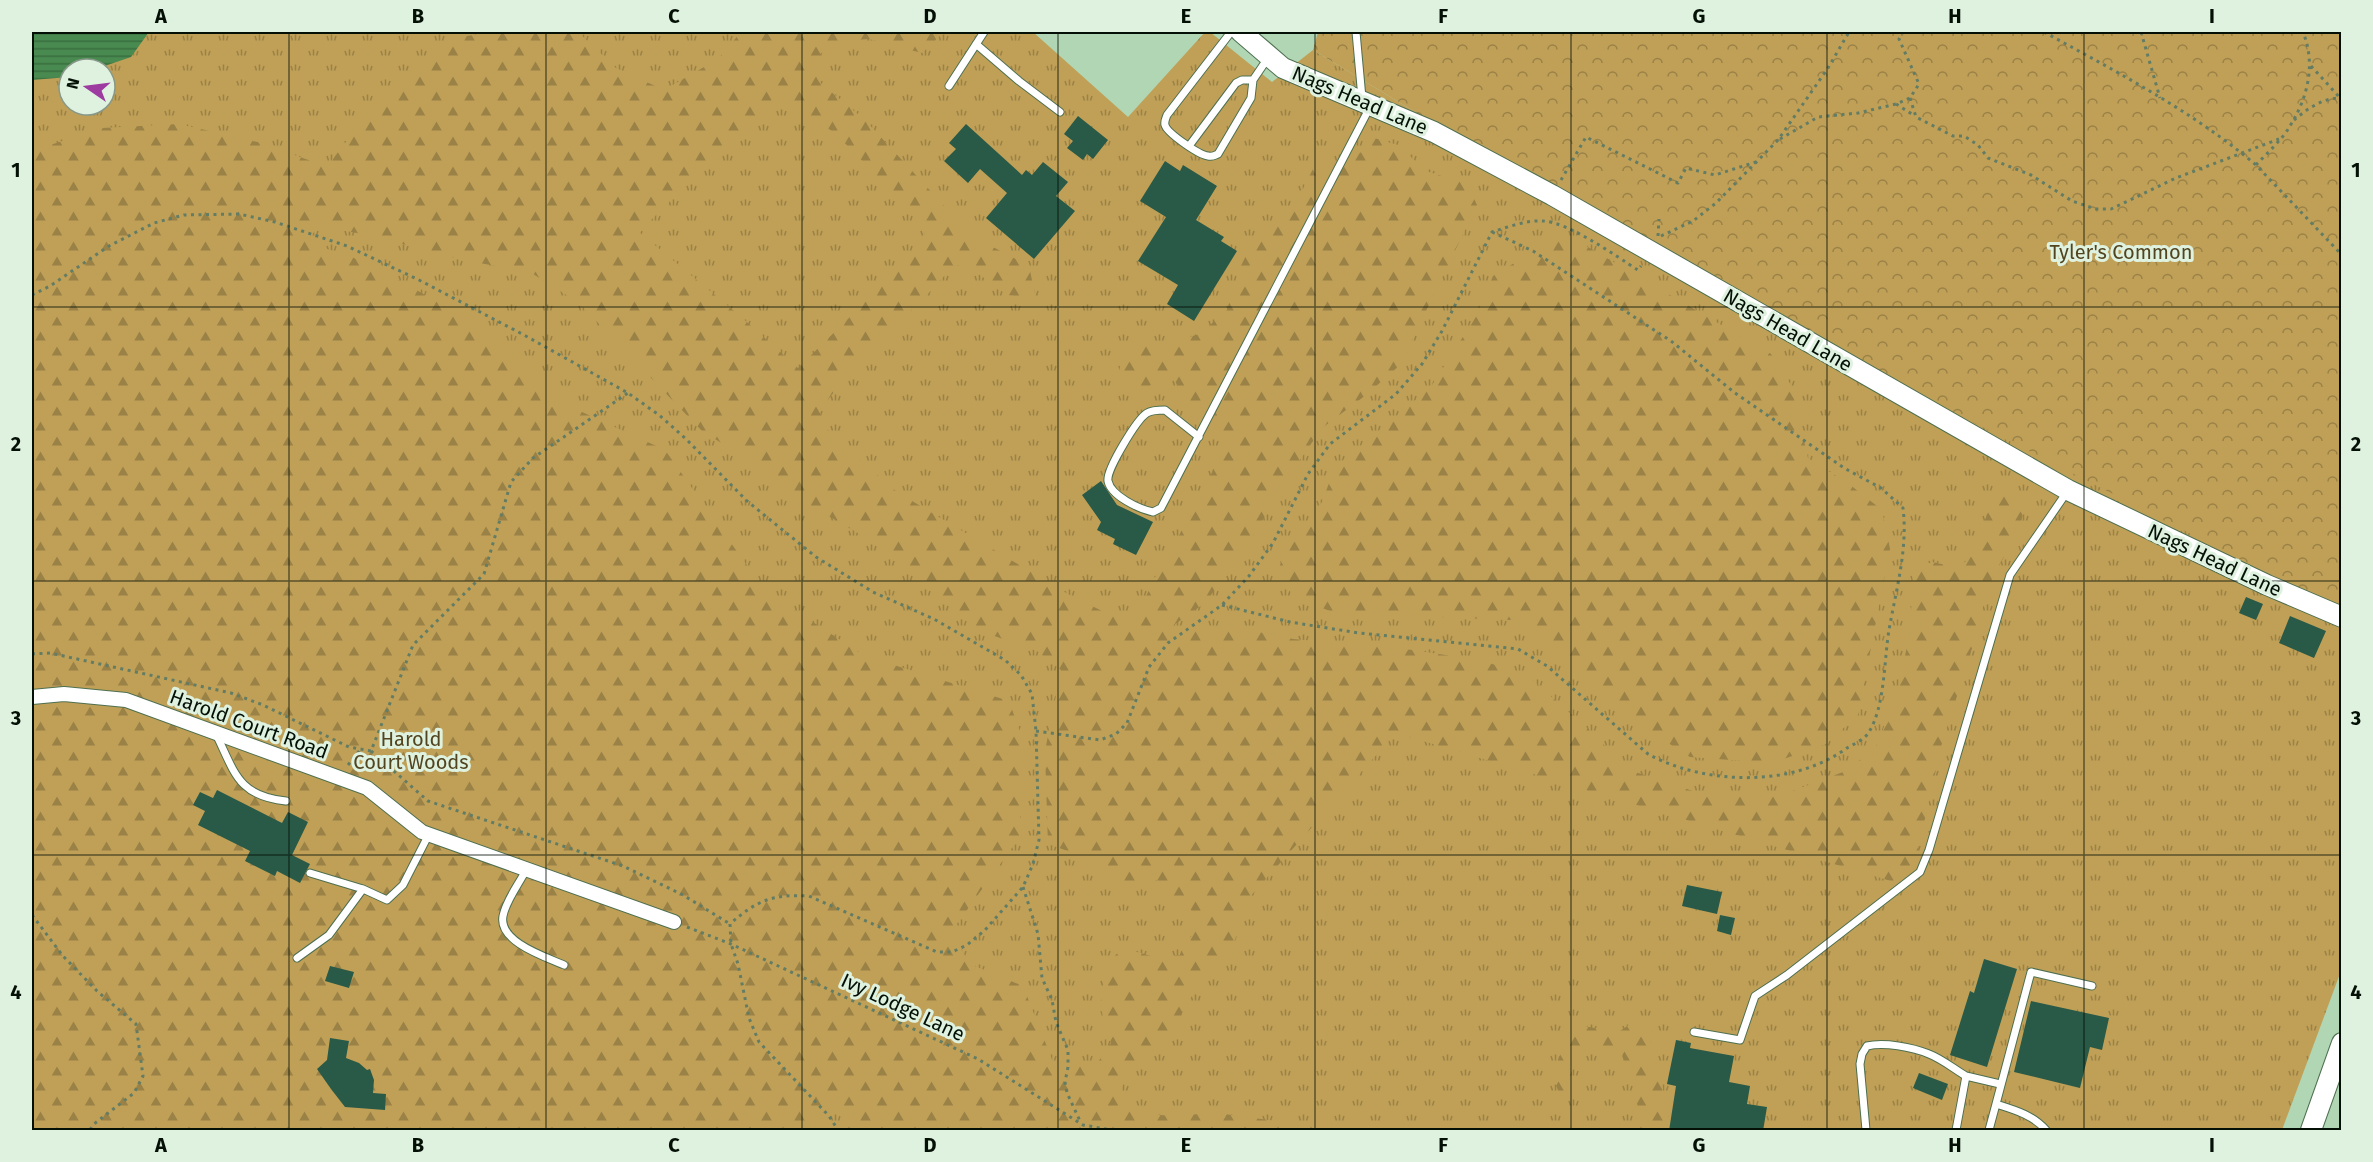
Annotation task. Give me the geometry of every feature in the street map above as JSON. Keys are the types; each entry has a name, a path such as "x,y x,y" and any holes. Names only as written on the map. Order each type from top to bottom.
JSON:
{"street":[{"name":"Nags Head Lane","path":"1241,32 1283,68 1434,132 1552,195 1654,244 2068,490 2267,585 2342,617"},
{"name":"Harold Court Road","path":"32,697 64,694 126,700 367,788 429,834 674,922"},
{"path":"2311,1131 2342,1043"}],"lane":[{"path":"950,86 984,32"},
{"path":"1231,32 1167,115 1165,121 1167,129 1189,146 1206,156 1212,157 1218,154 1251,98 1253,80 1269,56"},
{"path":"1199,437 1165,410 1149,412 1138,421 1111,468 1108,482 1111,489 1143,509 1152,512 1159,510 1199,437 1367,102 1356,32"},
{"path":"976,44 1060,112"},
{"path":"1189,146 1236,83 1242,80 1253,80"},
{"path":"1694,1032 1740,1040 1755,996 1787,975 1920,872 1929,850 2010,575 2068,490"},
{"path":"215,732 242,785 265,799 286,801"},
{"path":"310,873 363,889 387,900 403,885 429,834"},
{"path":"526,870 505,908 502,917 503,926 524,948 564,965"},
{"path":"297,958 329,935 363,889"},
{"path":"1989,1131 2031,972 2092,986"},
{"path":"1866,1131 1860,1064 1867,1046 1900,1047 1929,1054 1966,1076 2000,1084"},
{"path":"1956,1131 1966,1076"},
{"path":"1996,1104 2019,1111 2040,1123 2046,1131"}],"path":[{"path":"1654,244 1693,221 1716,203 1778,140 1828,68 1849,32"},
{"path":"1778,140 1818,117 1858,113 1896,104 1910,98 1919,84 1899,39 1903,32"},
{"path":"2044,32 2160,98 2207,127 2241,152 2342,255"},
{"path":"2141,32 2160,98"},
{"path":"2256,165 2293,121 2305,97 2311,66 2308,44 2303,32"},
{"path":"2311,66 2340,99"},
{"path":"1910,98 1916,117"},
{"path":"2293,121 2306,110 2329,98 2340,99"},
{"path":"1896,104 1953,136 1964,136 1978,145 1988,158 2031,175 2072,201 2096,209 2111,209 2176,178 2279,139"},
{"path":"1552,195 1586,137 1678,183 1686,168 1715,175 1757,161"},
{"path":"32,296 108,246 154,223 184,215 239,214 275,222 347,246 419,280 628,393 659,415 747,501 816,557 873,592 934,619 1005,660 1021,675 1032,694 1036,731 1039,840 1033,864 1023,887 985,930 966,945 952,952 937,952 809,896 787,895 763,899 744,911 730,924 731,944 738,964 749,1018 759,1042 829,1116 838,1131"},
{"path":"1036,731 1100,740 1116,734 1127,723 1149,667 1168,643 1222,605 1249,576 1273,543 1308,474 1330,444 1396,394 1422,364 1442,331 1492,232 1517,224 1543,220 1562,226 1638,270 1654,244 1659,219"},
{"path":"1222,605 1290,622 1336,629 1518,649 1547,666 1648,754 1666,764 1689,771 1763,778 1786,775 1834,758 1868,734 1877,711 1898,583 1906,530 1904,508 1881,488 1844,468 1736,393 1671,341 1533,251 1492,232"},
{"path":"371,751 413,645 484,574 511,482 533,458 628,393"},
{"path":"32,654 50,653 231,693 263,705 348,747 371,751 428,801 623,866 683,895 730,924"},
{"path":"1023,887 1038,934 1042,978 1052,1000 1056,1022 1068,1050 1065,1082 1067,1093 1083,1125"},
{"path":"32,915 63,956 136,1024 143,1076 134,1093 94,1124 90,1131"},
{"name":"Ivy Lodge Lane","path":"674,922 731,944 978,1059 1083,1125 1112,1131"}],"green space":[{"path":"32,32 1033,32 1128,117 1205,32 1210,32 1272,82 1313,50 1567,204 2341,490 2341,971 2282,1130 32,1130"},
{"name":"Harold Court Woods","path":"497,32 578,32 616,68 664,90 718,59 741,32 943,33 922,53 869,39 841,41 820,54 817,80 866,121 972,236 1029,266 1036,299 1007,295 980,275 955,264 926,296 856,364 819,411 830,434 897,492 1068,594 1132,626 1159,569 1199,502 1226,440 1193,407 1171,376 1138,391 1117,384 1122,355 1130,344 1164,344 1200,334 1227,310 1238,272 1254,239 1287,220 1313,169 1360,153 1374,138 1398,145 1426,171 1467,184 1477,205 1400,365 1366,395 1322,428 1289,476 1246,548 1205,603 1171,627 1239,628 1293,639 1413,650 1484,661 1529,677 1587,728 1629,770 1696,792 1787,793 1843,772 1875,749 1896,697 1910,633 1913,570 1932,562 1960,568 1970,556 1996,493 2008,489 2025,503 2020,528 1989,584 1974,642 1942,743 1915,863 1894,882 1396,733 1247,900 1235,940 1192,996 1164,1041 1129,1068 1121,1090 1135,1113 1172,1116 1217,1113 1342,1130 844,1130 839,1110 818,1113 812,1130 32,1130 32,151 102,128 179,124 262,143 326,168 358,126 413,78 452,38","holes":["774,98 834,132 917,217 925,234 909,259 798,368 739,315 639,232","319,226 373,236 463,260 530,272 579,303 702,431 762,468 806,503 870,540 921,578 983,632 1037,651 1061,670 1045,751 1048,844 1079,855 1116,889 1157,880 1173,897 1202,918 1180,955 1151,956 1123,948 1107,963 1100,1006 1111,1043 1096,1065 1055,1067 1023,986 970,964 951,932 1019,838 1024,743 1009,701 865,656 765,591 665,450 569,406 481,328 408,285 352,257 306,242"]},
{"name":"Tyler's Common","path":"1318,32 2341,32 2341,611 1877,373 1567,204 1313,50"},
{"path":"1576,240 1771,354 1791,385 1808,458 1849,484 1882,510 1890,549 1858,715 1826,744 1772,763 1690,757 1626,716 1576,664 1513,620 1335,613 1294,597 1278,575 1283,552 1322,502 1335,467 1430,388 1475,318 1493,276 1550,241"},
{"path":"1642,1016 1654,1017 1649,1055 1662,1085 1669,1118 1666,1130 1637,1130 1638,1108 1635,1088 1619,1049 1595,1045 1575,1056 1569,1089 1559,1093 1554,1080 1564,1040 1585,1026 1617,1033"}],"shaded area":[{"path":"32,32 149,32 131,57 117,62 117,57 57,57 57,78 32,80"}],"building":[{"path":"1078,116 1108,140 1093,159 1087,154 1083,160 1067,148 1073,141 1064,134"},
{"path":"966,124 1022,175 1026,170 1032,175 1043,162 1068,182 1056,196 1075,211 1034,259 986,218 1007,193 980,169 968,183 944,161 956,149 949,143"},
{"path":"1165,161 1180,171 1183,165 1217,186 1196,220 1224,237 1221,241 1237,251 1194,321 1167,304 1178,285 1138,261 1166,217 1140,201"},
{"path":"1101,481 1117,505 1153,522 1136,555 1113,544 1115,539 1097,530 1101,522 1082,495"},
{"path":"2246,597 2263,604 2256,620 2239,613"},
{"path":"2290,616 2326,631 2314,658 2279,643"},
{"path":"217,790 282,823 288,812 308,822 292,855 310,864 300,883 277,871 275,876 245,861 250,851 198,825 205,811 193,805 200,792 213,798"},
{"path":"1687,885 1722,892 1717,914 1682,906"},
{"path":"1720,915 1735,918 1731,935 1717,931"},
{"path":"1984,959 2017,969 1987,1067 1950,1055 1970,991 1974,993"},
{"path":"330,966 354,972 349,988 325,981"},
{"path":"2031,1001 2109,1018 2102,1050 2090,1047 2080,1088 2014,1072"},
{"path":"330,1038 349,1041 346,1058 359,1063 367,1070 370,1069 374,1080 373,1093 386,1094 385,1110 345,1107 331,1089 317,1069 327,1060"},
{"path":"1676,1040 1691,1043 1690,1048 1734,1056 1729,1082 1750,1086 1747,1104 1767,1107 1763,1131 1669,1131 1676,1086 1667,1084"},
{"path":"1919,1073 1948,1084 1942,1100 1913,1088"}]}
